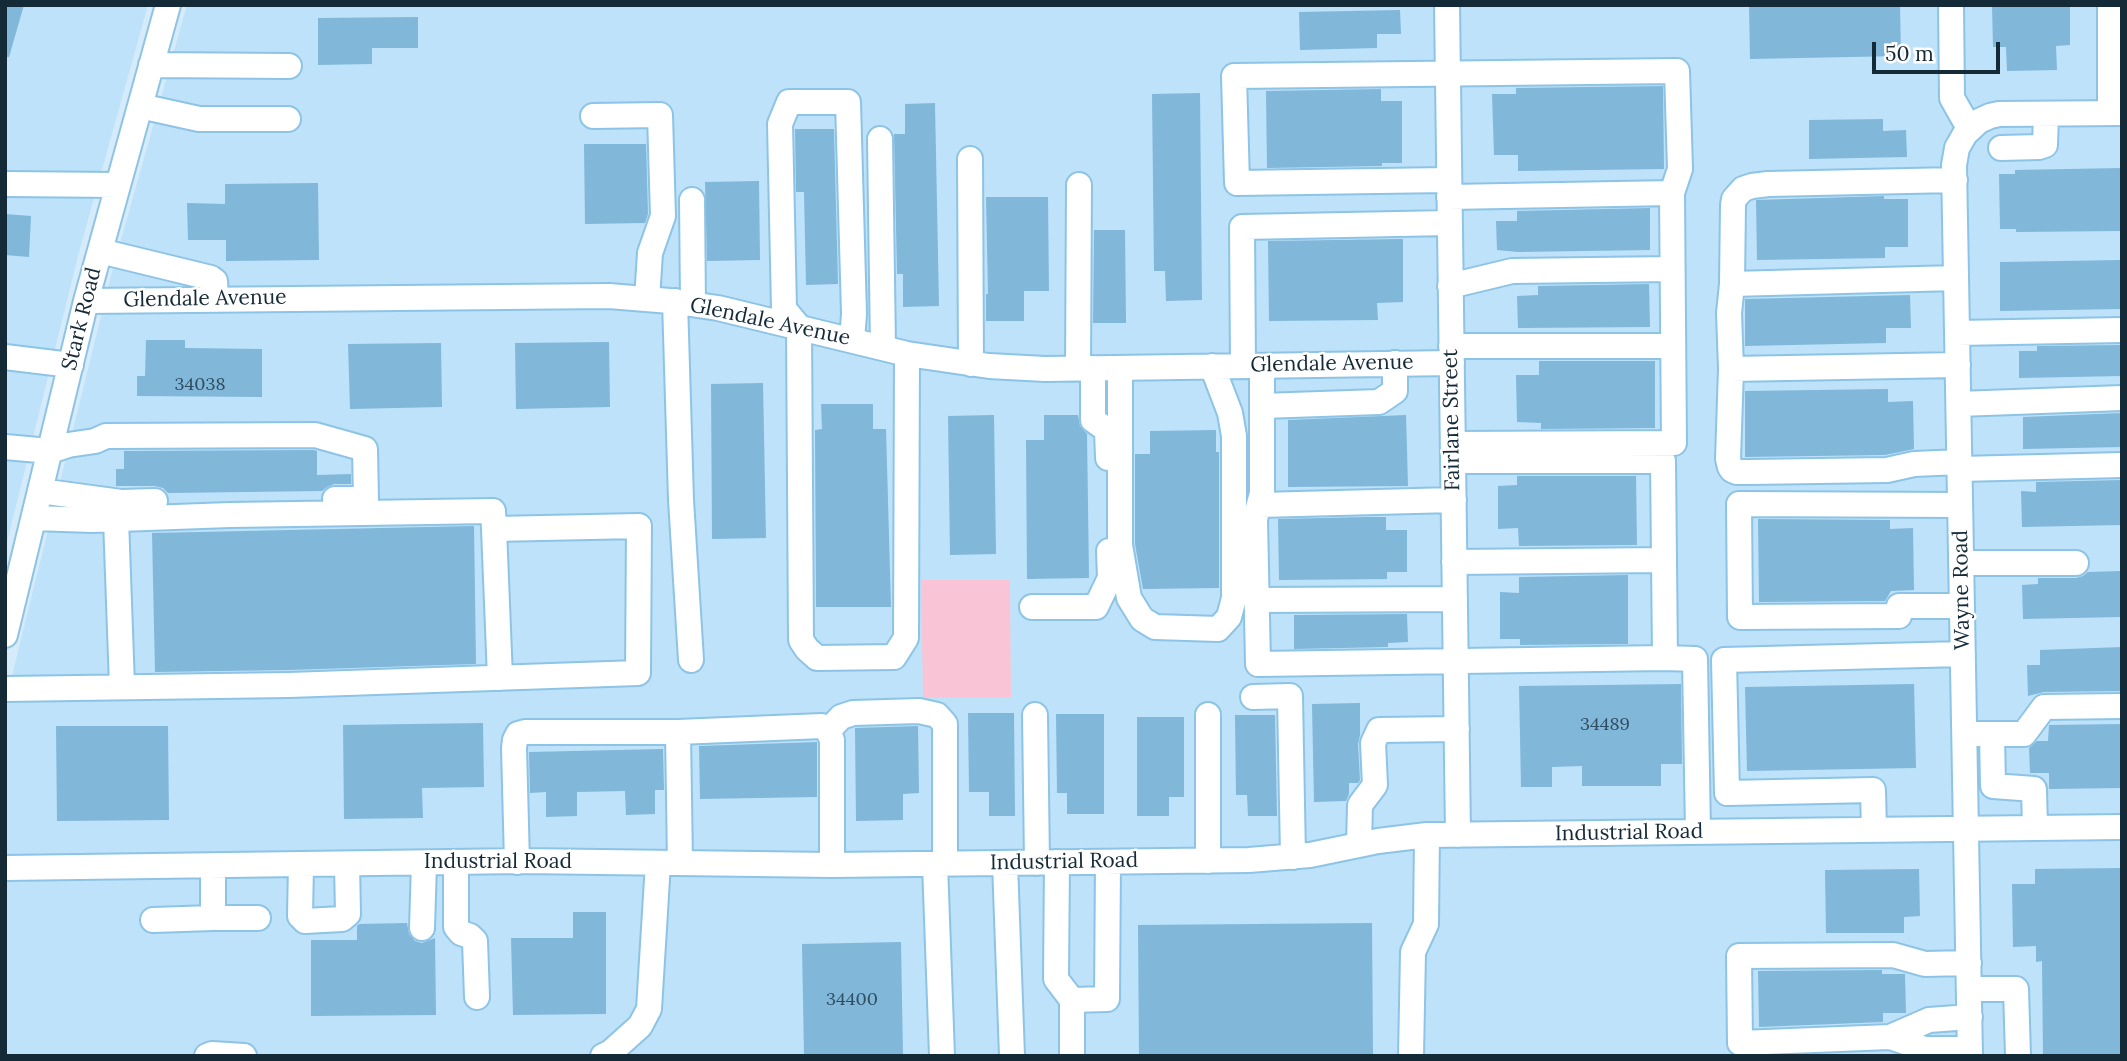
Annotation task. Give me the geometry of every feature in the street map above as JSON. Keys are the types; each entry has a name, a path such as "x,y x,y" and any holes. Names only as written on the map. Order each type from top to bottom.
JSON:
{"street":[{"name":"Stark Road","path":"5,635 86,301 168,5"},
{"name":"Fairlane Street","path":"1447,5 1458,835"},
{"path":"1951,5 1952,98 1969,128 1990,116 2116,113 2110,5"},
{"path":"151,65 289,66"},
{"path":"1453,452 1674,443 1672,193 1680,169 1677,71 1234,76 1237,183 1672,193"},
{"path":"852,340 854,314 848,102 789,102 780,124 784,309 799,327 801,640 817,657 894,657 906,639 907,354"},
{"path":"140,106 199,119 288,119"},
{"path":"2001,148 2045,145 2046,114"},
{"path":"593,116 660,115 663,216 650,253 647,299"},
{"name":"Wayne Road","path":"1969,128 1957,148 1954,165 1970,1052"},
{"path":"880,139 883,348"},
{"path":"970,159 971,364"},
{"path":"1955,180 1768,184 1743,189 1734,199 1729,313 1730,467 1737,472 1886,470 1932,462 1960,470 2122,465"},
{"path":"5,184 118,185"},
{"path":"1032,607 1096,607 1110,578 1107,430 1093,420 1085,368 1079,185"},
{"path":"691,660 681,499 684,303 692,200"},
{"path":"1449,223 1242,227 1252,366 1262,407 1262,493 1255,519 1258,664 1695,659 1698,832"},
{"path":"100,251 211,278 215,281 216,299"},
{"path":"1450,286 1512,271 1672,269"},
{"path":"1732,284 1956,278"},
{"name":"Glendale Avenue","path":"86,301 575,295 647,299 729,311 907,354 971,364 1033,368 1395,363 1451,354 1673,346"},
{"path":"1957,333 2122,330"},
{"path":"5,357 71,365"},
{"path":"1262,407 1379,402 1395,391 1395,363"},
{"path":"1731,369 1958,365"},
{"path":"1120,368 1120,545 1129,598 1142,620 1155,627 1218,629 1229,617 1234,598 1234,436 1230,413 1212,366"},
{"path":"1959,404 2122,398"},
{"path":"5,447 50,451 106,436 315,435 365,449 366,499 121,502 40,491"},
{"path":"1453,452 1663,461 1665,658"},
{"path":"1259,505 1454,500"},
{"path":"1960,505 1739,504 1740,617 1899,615 1899,606 1962,606"},
{"path":"34,517 116,519 493,511 499,678"},
{"path":"116,519 122,686"},
{"path":"5,689 289,685 638,673 639,526 494,529"},
{"path":"1454,562 1663,560"},
{"path":"1961,563 2076,563"},
{"path":"1257,600 1455,599"},
{"path":"1874,830 1873,790 1727,793 1724,660 1963,654"},
{"path":"1253,697 1290,696 1293,857"},
{"path":"1965,734 2024,734 2044,707 2122,706"},
{"path":"828,731 841,717 853,713 919,711 937,715 946,723 940,864 942,1056"},
{"path":"1035,715 1056,979 1072,999 1072,1056"},
{"path":"1208,715 1208,861"},
{"path":"517,862 514,740 518,734 678,732 822,726 832,740 832,865"},
{"path":"1359,845 1360,805 1375,785 1373,743 1379,730 1457,729"},
{"path":"603,1056 640,1026 649,1009 669,863 678,732"},
{"path":"1992,734 1993,786 2034,789 2035,828"},
{"path":"1780,792 1782,831"},
{"name":"Industrial Road","path":"5,868 456,862 832,865 1208,861 1293,857 1427,835 2122,827"},
{"path":"1412,1056 1413,952 1426,924 1427,835"},
{"path":"456,862 456,927 475,942 477,997"},
{"path":"1072,999 1107,999 1108,862"},
{"path":"422,928 424,863"},
{"path":"1005,863 1012,1056"},
{"path":"301,864 300,916 305,921 342,919 348,914 347,864"},
{"path":"212,866 213,918"},
{"path":"153,920 258,918"},
{"path":"1969,963 1925,964 1893,955 1739,956 1741,1049 1890,1037 1929,1020 1970,1017"},
{"path":"1969,989 2016,989 2018,1056"},
{"path":"1890,1037 1925,1049 1970,1052"},
{"path":"207,1056 244,1056"}],"shaded area":[{"path":"5,5 148,5 79,252 5,550"},
{"path":"187,5 2122,5 2122,1056 5,1056 5,704 112,272"},
{"path":"921,580 1010,580 1011,697 923,698"}],"building":[{"path":"5,5 24,5 9,57 5,57"},
{"path":"1749,5 1900,5 1901,56 1750,59"},
{"path":"1992,5 2070,5 2070,45 2056,46 2057,70 2007,71 2006,47 1993,47"},
{"path":"1400,10 1401,34 1377,34 1377,48 1300,50 1299,12"},
{"path":"418,17 418,48 372,48 372,64 318,65 318,18"},
{"path":"1663,86 1664,169 1518,171 1518,155 1494,155 1492,94 1516,94 1516,88"},
{"path":"1381,89 1381,101 1402,101 1402,163 1382,163 1382,166 1267,168 1266,91"},
{"path":"1200,93 1202,300 1166,301 1165,271 1154,271 1152,94"},
{"path":"935,103 939,306 903,307 903,274 897,274 894,134 905,134 905,104"},
{"path":"1883,119 1883,131 1906,130 1907,157 1809,159 1809,120"},
{"path":"795,129 834,129 838,284 806,285 804,192 796,192"},
{"path":"584,144 646,144 648,214 645,223 585,224"},
{"path":"2122,168 2122,231 2016,232 2016,229 2000,229 1999,174 2015,174 2015,170"},
{"path":"759,181 760,260 707,261 705,182"},
{"path":"318,183 319,260 226,261 226,240 188,240 187,203 225,204 225,184"},
{"path":"1884,196 1884,199 1908,199 1908,247 1885,247 1885,258 1757,260 1756,200"},
{"path":"986,197 1048,197 1049,291 1024,291 1024,321 986,321"},
{"path":"1650,208 1650,250 1497,250 1496,221 1517,221 1517,211"},
{"path":"5,214 31,216 29,257 5,255"},
{"path":"1094,230 1125,230 1126,323 1093,323"},
{"path":"1403,239 1403,302 1377,303 1378,320 1269,321 1268,241"},
{"path":"2122,260 2122,309 2000,311 2000,262"},
{"path":"1649,284 1650,327 1518,328 1517,296 1538,295 1538,286"},
{"path":"1910,295 1911,328 1886,328 1886,343 1745,346 1745,299"},
{"path":"146,340 185,340 185,348 262,349 262,397 137,396 137,376 145,376"},
{"path":"609,342 610,407 516,409 515,343"},
{"path":"441,343 442,407 350,409 348,344"},
{"path":"2122,345 2122,376 2019,378 2019,351 2037,351 2037,346"},
{"path":"1539,361 1655,361 1655,428 1541,429 1541,423 1517,422 1516,375 1539,375"},
{"path":"763,383 766,538 712,539 711,384"},
{"path":"1888,389 1888,402 1913,401 1914,449 1885,455 1745,457 1745,391"},
{"path":"821,404 873,404 873,429 886,429 891,607 816,607 815,430 822,429"},
{"path":"2122,413 2122,447 2023,449 2023,417"},
{"path":"994,415 996,554 950,555 948,416"},
{"path":"1044,415 1078,415 1080,426 1087,434 1089,578 1027,579 1026,440 1044,440"},
{"path":"1406,415 1408,486 1288,487 1288,420"},
{"path":"1216,430 1216,452 1219,452 1219,588 1143,589 1135,544 1135,454 1150,454 1150,431"},
{"path":"124,451 317,451 317,475 351,474 351,484 334,484 322,491 168,493 155,486 116,486 116,469 124,469"},
{"path":"1517,476 1636,476 1637,545 1519,546 1518,528 1498,529 1498,486 1517,485"},
{"path":"2122,480 2122,525 2022,527 2021,491 2036,492 2036,482"},
{"path":"1386,517 1386,530 1407,530 1407,572 1387,572 1387,579 1279,580 1278,519"},
{"path":"1758,519 1890,520 1890,529 1913,528 1914,590 1891,591 1885,601 1759,602"},
{"path":"474,526 476,664 155,672 152,533"},
{"path":"2122,571 2122,617 2023,619 2022,585 2038,584 2038,578 2076,578 2088,572"},
{"path":"1628,575 1628,644 1520,645 1520,639 1500,639 1500,592 1519,593 1519,577"},
{"path":"1407,614 1408,642 1388,643 1388,647 1294,649 1294,615"},
{"path":"2122,647 2122,691 2044,692 2028,696 2027,665 2040,665 2040,650"},
{"path":"1681,684 1682,764 1661,764 1661,786 1582,786 1582,766 1552,767 1552,787 1521,787 1519,686"},
{"path":"1914,684 1916,768 1747,771 1745,687"},
{"path":"1360,703 1360,780 1358,783 1349,783 1346,801 1314,802 1312,704"},
{"path":"968,713 1014,713 1015,816 989,816 989,792 969,792"},
{"path":"1056,714 1104,714 1104,814 1067,814 1067,793 1057,793"},
{"path":"1235,715 1275,715 1277,816 1248,816 1247,795 1236,795"},
{"path":"1137,717 1184,717 1184,797 1169,797 1169,816 1137,816"},
{"path":"483,723 484,787 422,788 423,818 344,819 343,725"},
{"path":"2122,724 2122,788 2049,789 2049,773 2030,773 2029,748 2037,741 2048,741 2049,725"},
{"path":"56,726 168,726 169,820 57,821"},
{"path":"918,726 919,793 903,794 903,820 856,821 855,728"},
{"path":"817,742 817,797 700,799 699,746"},
{"path":"663,749 664,790 655,790 655,814 626,815 625,791 577,792 577,816 546,817 546,792 530,793 529,752"},
{"path":"2122,868 2122,1056 2043,1056 2042,961 2036,962 2036,946 2013,947 2012,884 2035,884 2035,869"},
{"path":"1919,869 1920,916 1904,917 1904,933 1826,933 1825,870"},
{"path":"573,912 606,912 606,1014 513,1015 511,938 573,938"},
{"path":"407,923 409,934 415,941 422,943 435,938 436,1015 311,1016 311,940 357,940 359,924"},
{"path":"1372,923 1373,1056 1139,1056 1138,925"},
{"path":"901,942 903,1056 804,1056 802,944"},
{"path":"1882,970 1882,974 1905,974 1906,1013 1883,1013 1883,1022 1759,1027 1758,971"}]}
